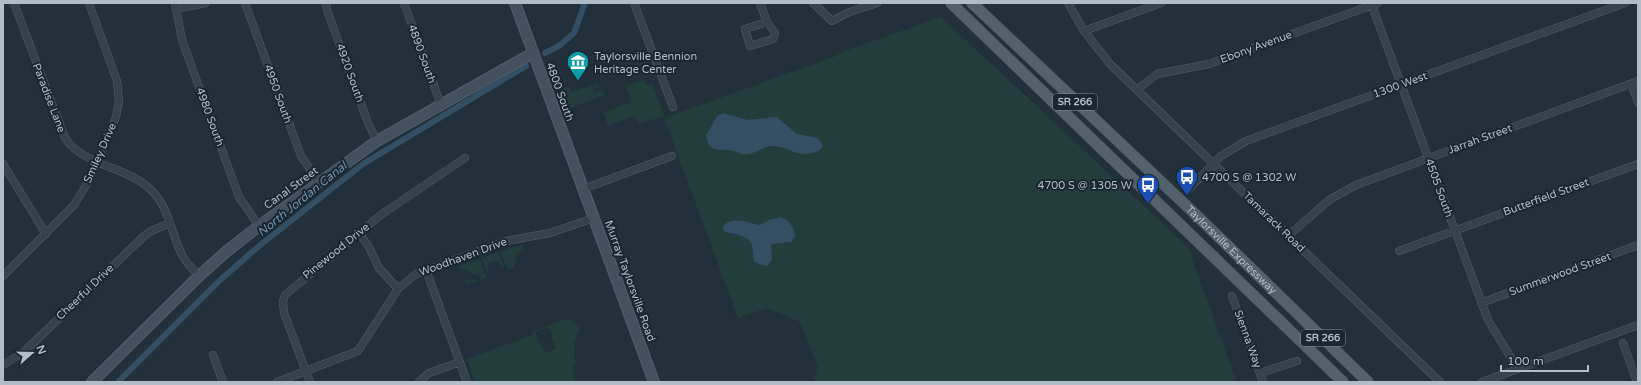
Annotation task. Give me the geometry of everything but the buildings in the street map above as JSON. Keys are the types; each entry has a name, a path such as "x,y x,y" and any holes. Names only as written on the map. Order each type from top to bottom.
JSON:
{"main road":[{"name":"Taylorsville Expressway","path":"951,3 1343,382"},
{"name":"Taylorsville Expressway","path":"972,3 1221,239 1368,382"}],"street":[{"name":"Paradise Lane","path":"14,3 62,133 76,151 144,184 160,200 182,256 199,276"},
{"name":"Smiley Drive","path":"3,276 74,205 85,188 116,117 119,95 115,75 89,3"},
{"path":"176,6 205,3"},
{"name":"4950 South","path":"245,3 301,156 319,182"},
{"name":"4920 South","path":"326,3 368,123 377,141"},
{"name":"4890 South","path":"404,3 441,105"},
{"name":"4800 South","path":"515,3 583,188"},
{"path":"634,3 673,107"},
{"path":"760,3 767,22"},
{"path":"813,3 832,21 846,13 877,3"},
{"name":"Tamarack Road","path":"1068,3 1084,31 1110,64 1440,382"},
{"path":"1084,31 1161,3"},
{"name":"1300 West","path":"1189,189 1228,150 1246,141 1625,3"},
{"name":"4505 South","path":"1374,4 1401,85 1481,303 1493,330 1513,361 1516,369"},
{"name":"Ebony Avenue","path":"1137,90 1156,74 1208,64 1374,4"},
{"name":"4980 South","path":"176,6 182,40 239,197 259,226"},
{"name":"Canal Street","path":"92,382 199,276 227,251 259,226 377,141 533,53"},
{"path":"1635,83 1638,102"},
{"name":"Jarrah Street","path":"1288,236 1315,211 1347,190 1428,158 1635,83"},
{"path":"583,188 672,156"},
{"name":"Pinewood Drive","path":"310,382 284,313 284,298 290,289 385,211 465,158"},
{"path":"3,164 46,234"},
{"name":"Butterfield Street","path":"1399,251 1638,164"},
{"name":"Murray Taylorsville Road","path":"583,188 654,382"},
{"name":"Woodhaven Drive","path":"277,382 358,351 398,289 411,277 426,270 512,239 550,233 594,218"},
{"name":"Cheerful Drive","path":"3,365 25,351 144,236 170,223"},
{"path":"359,233 369,247 379,268 398,289"},
{"name":"Summerwood Street","path":"1481,303 1638,245"},
{"path":"426,270 467,382"},
{"name":"Sienna Way","path":"1232,296 1263,382"},
{"path":"1482,382 1638,325"},
{"path":"1623,343 1637,382"},
{"path":"213,355 223,382"},
{"path":"1260,373 1297,361"},
{"path":"419,382 429,373 460,362"}],"green space":[{"path":"941,17 1188,247 1237,382 813,382 818,366 800,322 767,308 738,318 664,118 836,56 836,54"},
{"path":"644,80 646,85 652,83 664,116 639,124 635,116 608,125 603,112 631,102 626,86"},
{"path":"598,83 600,88 594,88 593,92 596,93 602,88 605,95 565,110 558,91 569,87 571,92"},
{"path":"522,245 524,250 515,254 517,262 514,264 514,268 508,270 500,251"},
{"path":"498,252 504,266 502,267 497,260 488,263 489,277 482,258"},
{"path":"480,259 486,278 479,280 480,277 478,275 472,274 465,269 461,271 459,266"},
{"path":"474,279 478,281 466,285 464,280"},
{"path":"569,318 574,324 580,326 574,344 575,363 573,366 575,382 475,382 467,359 532,335 531,332 535,330 544,353 556,349 549,327 536,332 536,330"}],"water":[{"path":"723,113 748,120 777,117 797,134 818,138 823,146 819,151 805,154 774,146 747,154 716,149 709,145 706,136 717,116"},
{"path":"780,217 790,224 794,230 795,236 792,242 771,244 772,260 767,266 754,261 752,245 748,239 740,235 725,232 723,230 724,225 728,222 742,221 760,225 769,220"}],"waterway":[{"name":"North Jordan Canal","path":"545,53 559,46 574,33 585,3"},
{"name":"North Jordan Canal","path":"118,382 219,281 259,246 363,164 526,66"}],"place":[{"name":"Taylorsville Bennion Heritage Center","path":"578,82"},
{"name":"4700 S @ 1302 W","path":"1187,196"},
{"name":"4700 S @ 1305 W","path":"1148,204"}]}
